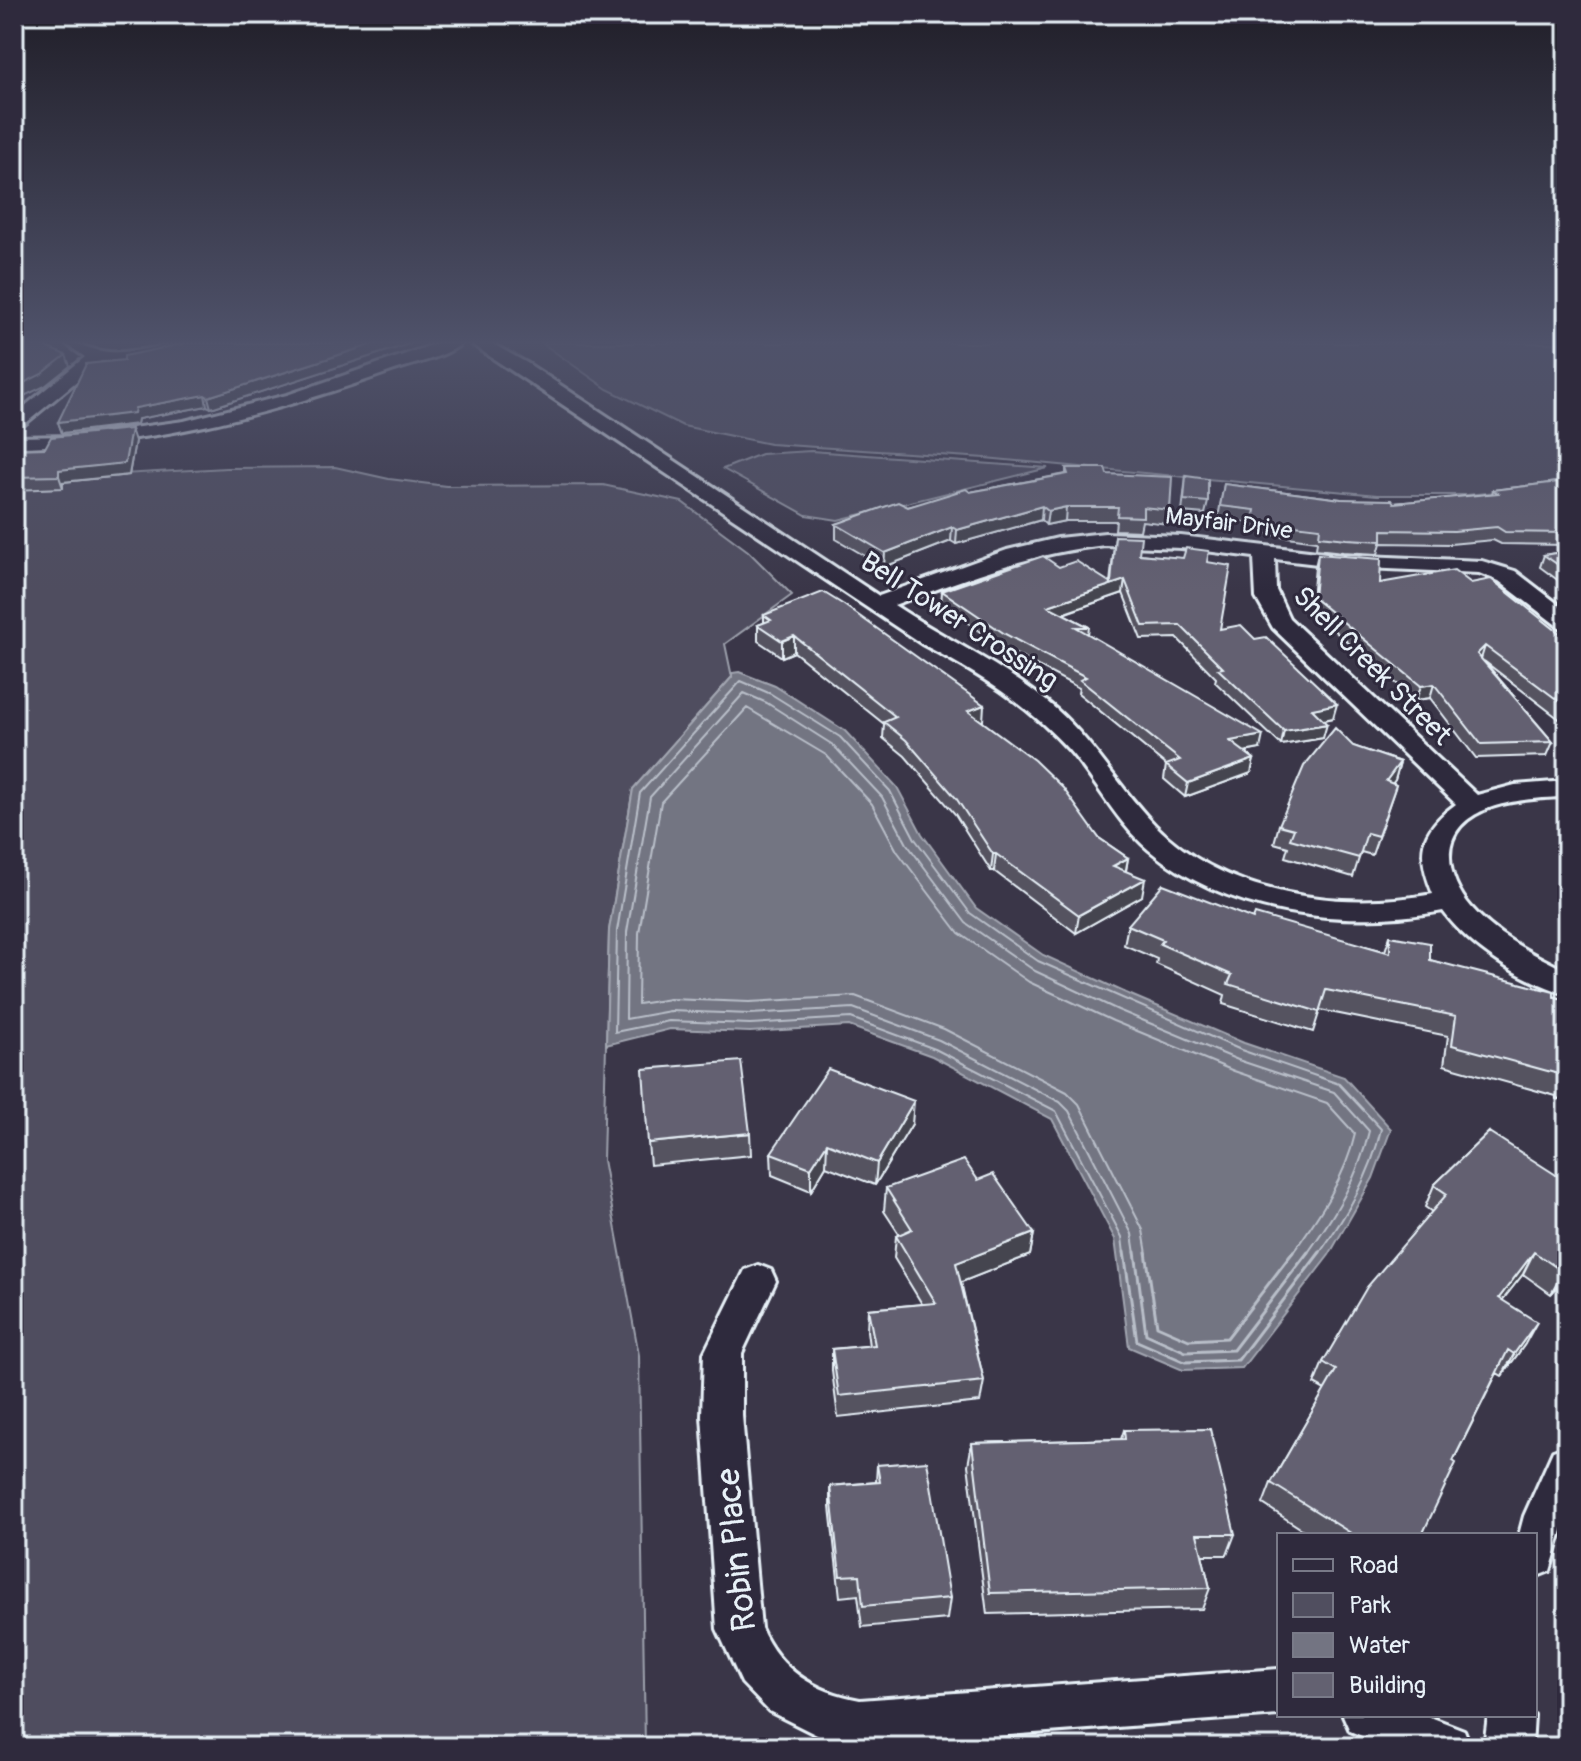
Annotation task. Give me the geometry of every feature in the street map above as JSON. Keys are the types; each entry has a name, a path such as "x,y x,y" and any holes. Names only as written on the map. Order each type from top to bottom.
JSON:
{"street":[{"path":"14,442 102,439 197,425"},
{"name":"Bell Tower Crossing","path":"608,425 877,604 987,671 1040,709 1077,744 1110,783 1139,825 1160,845 1202,871 1236,886 1315,906 1397,909 1450,900"},
{"name":"Mayfair Drive","path":"877,604 994,560 1058,544 1105,539 1155,540 1343,561 1482,567 1507,576 1567,622"},
{"name":"Shell Creek Street","path":"1265,554 1264,590 1269,607 1281,623 1472,805"},
{"path":"1567,789 1519,790 1497,794 1472,805 1450,821 1436,849 1436,865 1450,900 1475,927 1510,953 1567,983"},
{"name":"Robin Place","path":"758,1281 723,1353 722,1416 739,1629 747,1652 762,1675 784,1694 806,1710 833,1720 860,1723 1277,1692"},
{"path":"1537,1548 1545,1516 1567,1465"},
{"path":"1371,1717 1447,1747"},
{"path":"1508,1747 1511,1717"}],"green space":[{"path":"1567,425 1567,485 1467,495 1377,495 985,458 770,444 683,426"},
{"path":"811,451 1048,468 838,520 806,515 723,469 761,454"},
{"path":"335,467 389,479 446,486 603,485 682,502 748,551 792,595 725,644 732,677 633,789 609,930 603,1160 639,1355 645,1747 14,1747 14,490 88,476 226,468"}],"water":[{"path":"739,672 775,686 845,731 897,787 922,834 976,908 1043,955 1244,1043 1344,1077 1391,1129 1373,1178 1329,1255 1242,1368 1183,1370 1129,1347 1115,1239 1052,1119 932,1056 849,1026 750,1032 670,1029 606,1045 609,930 633,789 732,677 732,673"}],"building":[{"path":"131,429 125,463 59,470 59,476 14,477 14,449 45,448 51,437"},
{"path":"1066,468 1105,468 1107,474 1172,477 1170,510 1143,507 1143,517 1117,516 1118,507 1066,507 1048,511 1042,506 957,530 952,527 885,553 836,524 898,502 908,507 966,489 970,492 1068,474"},
{"path":"1186,476 1208,479 1208,502 1184,500"},
{"path":"1567,481 1567,533 1505,532 1497,527 1454,531 1382,530 1382,541 1347,539 1319,536 1320,528 1253,520 1255,510 1220,506 1224,484 1341,499 1392,500 1394,503 1498,493 1493,490"},
{"path":"1115,536 1141,537 1139,554 1183,558 1186,548 1209,551 1207,562 1231,566 1220,629 1241,625 1255,639 1266,637 1337,704 1312,709 1327,724 1284,731 1218,669 1223,668 1180,625 1143,626 1125,580 1048,606 1089,627 1076,627 1263,735 1230,741 1254,759 1188,783 1166,765 1180,760 1080,680 1086,677 1005,634 942,591 1043,556 1059,567 1076,561 1111,583"},
{"path":"1567,551 1567,571 1544,555"},
{"path":"1318,554 1381,559 1380,583 1454,570 1471,583 1491,579 1567,639 1567,707 1485,646 1477,654 1553,742 1481,744 1434,684 1421,686 1314,598"},
{"path":"823,592 984,705 968,711 1034,760 1063,788 1099,838 1128,858 1113,866 1145,879 1079,915 993,854 956,798 906,740 884,722 896,717 794,636 782,641 758,625 771,620 764,615"},
{"path":"1335,728 1353,746 1400,762 1386,781 1396,785 1378,836 1367,833 1359,858 1290,839 1294,829 1279,825 1304,766"},
{"path":"1163,884 1253,919 1255,914 1390,953 1390,936 1430,943 1430,960 1554,992 1554,997 1567,1000 1567,1079 1566,1076 1452,1045 1456,1016 1326,990 1319,1012 1228,984 1232,975 1160,944 1163,940 1128,925"},
{"path":"741,1061 750,1133 648,1143 643,1069"},
{"path":"828,1069 914,1101 877,1163 827,1143 811,1168 771,1153"},
{"path":"1489,1132 1567,1182 1567,1267 1563,1272 1534,1252 1499,1298 1537,1322 1514,1354 1508,1350 1453,1461 1456,1463 1423,1533 1351,1533 1271,1483 1336,1370 1323,1362 1367,1287 1447,1194 1434,1185"},
{"path":"964,1160 978,1180 993,1174 1034,1233 956,1263 984,1381 839,1396 832,1349 875,1345 868,1309 936,1303 896,1236 912,1229 886,1188"},
{"path":"1210,1429 1235,1534 1197,1534 1210,1588 990,1593 972,1443 1125,1439 1124,1430"},
{"path":"927,1461 950,1598 863,1606 860,1575 840,1576 830,1486 880,1482 877,1465"}]}
